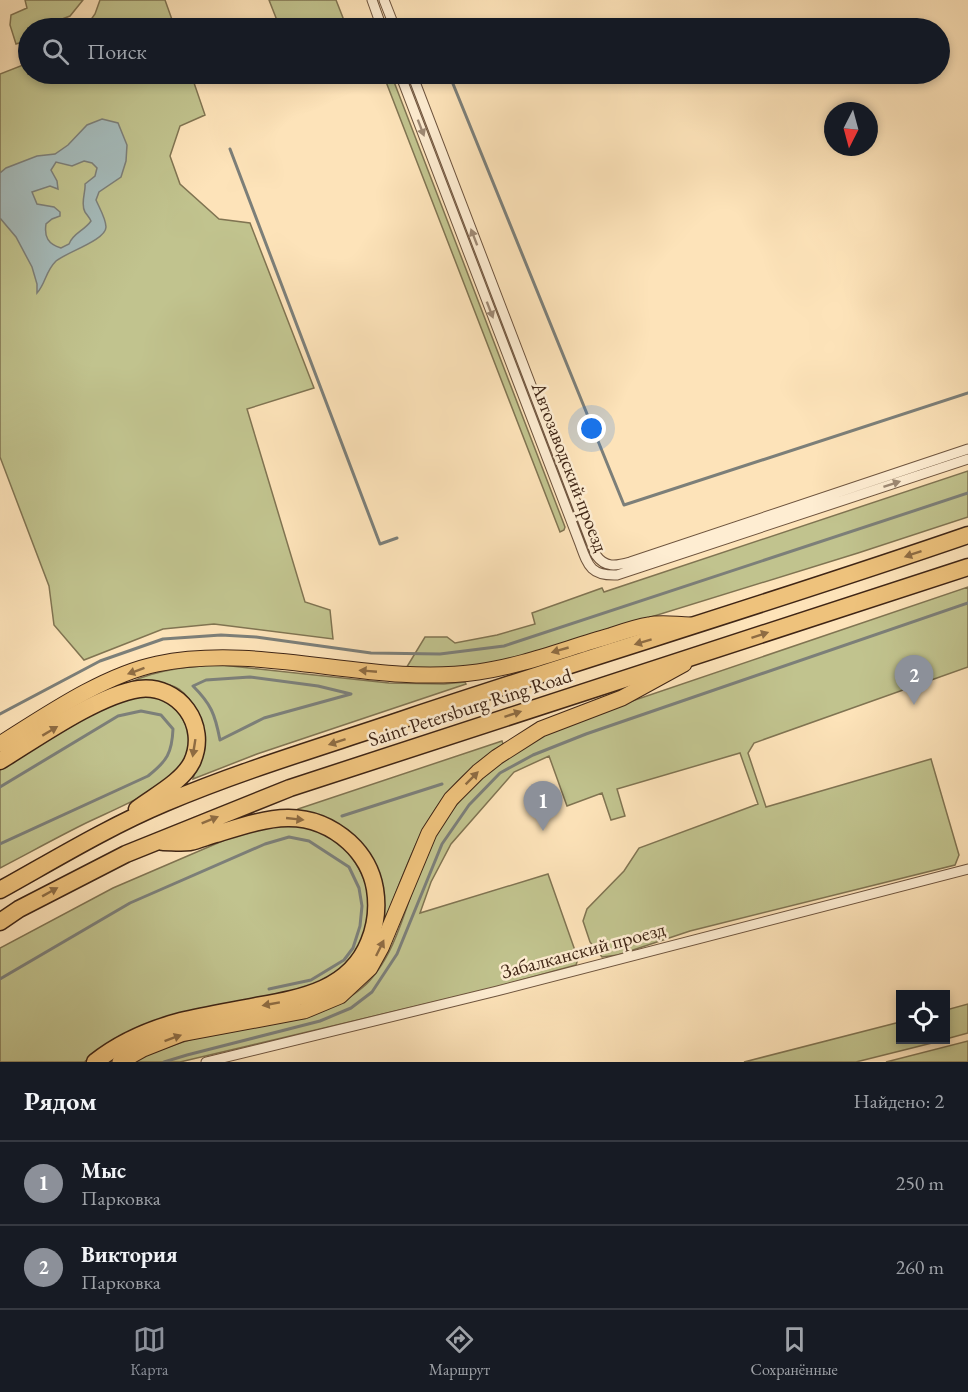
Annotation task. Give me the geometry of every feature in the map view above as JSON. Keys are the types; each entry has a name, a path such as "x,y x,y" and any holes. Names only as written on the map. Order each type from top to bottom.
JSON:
{"highway":[{"name":"Saint Petersburg Ring Road","path":"0,890 116,827 166,803 289,758 527,678 699,625 968,535"},
{"name":"Saint Petersburg Ring Road","path":"0,922 19,909 79,877 156,841 290,788 968,567"},
{"path":"0,761 85,710 116,696 137,689 152,689 169,694 192,714 196,729 196,746 192,762 171,787 158,793 116,827"},
{"path":"95,1062 125,1043 178,1022 303,998 327,988 342,979 358,963 372,933 376,914 374,881 356,848 330,828 312,821 274,818 260,820 189,842 156,841"}],"main road":[{"path":"0,744 73,699 111,680 154,664 193,658 231,658 407,675 458,674 509,665 650,624 699,625"},
{"path":"120,1062 143,1049 182,1034 304,1011 340,996 370,968 381,948 429,833 451,800 478,772 541,729 622,698 705,653"}],"street":[{"path":"372,0 378,18"},
{"path":"384,0 391,18"},
{"name":"Автозаводский проезд","path":"404,84 588,566 593,570 601,574 617,575 968,459"},
{"name":"Автозаводский проезд","path":"416,84 596,555 604,563 618,565 630,562 968,449"},
{"name":"Забалканский проезд","path":"206,1062 508,988 968,869"}],"green space":[{"path":"25,0 83,0 70,16 65,18 18,18 18,43 16,44 10,25 11,15 27,8"},
{"path":"100,0 165,0 171,18 92,18"},
{"path":"269,0 336,0 343,18 276,18"},
{"path":"18,67 18,84 194,84 205,115 180,126 170,156 180,184 219,219 250,223 314,388 247,409 305,602 330,610 333,639 214,624 163,629 84,660 54,625 49,586 0,457 0,74"},
{"path":"387,84 395,84 565,527 560,532"},
{"path":"968,471 968,517 528,655 470,667 405,670 425,637 447,637 455,643 497,635 535,624 532,613 602,588 604,592"},
{"path":"968,587 968,667 754,743 748,753 766,807 931,759 959,855 955,865 690,931 618,955 602,957 590,942 583,921 587,909 624,871 639,848 758,804 740,753 617,789 625,816 611,820 602,793 567,806 549,756 514,772 451,844 431,882 420,913 548,874 578,959 576,965 489,989 180,1062 129,1062 169,1046 211,1034 310,1015 329,1008 362,988 373,977 390,949 430,844 445,820 482,778 504,760 528,745 579,719"},
{"path":"222,665 389,683 465,682 466,684 257,754 193,779 205,748 204,732 195,707 185,694 174,686 157,683 133,685 131,682 175,669"},
{"path":"151,696 173,707 187,728 189,748 182,767 149,792 0,868 0,768 94,713 125,699"},
{"path":"502,741 503,744 473,767 449,790 437,806 418,841 387,916 384,915 384,893 380,877 299,812 298,809"},
{"path":"302,825 325,834 343,847 365,882 368,901 366,924 355,955 342,970 312,987 121,1037 84,1062 0,1062 0,948 113,888 234,836 262,826"},
{"path":"968,1004 968,1033 950,1038 950,1009"},
{"path":"896,1023 896,1044 928,1044 856,1062 744,1062"},
{"path":"968,1041 968,1062 886,1062"}],"shaded area":[{"path":"102,119 118,123 127,145 126,161 121,177 99,192 96,200 105,220 104,232 100,237 56,261 37,293 32,267 16,237 0,218 0,173 6,168 37,156 55,154 68,145 87,125","holes":["84,161 92,163 97,168 95,176 85,184 83,202 85,212 91,221 73,237 69,244 61,248 50,242 46,233 46,224 60,216 60,212 54,207 37,204 32,192 50,186 58,189 57,181 51,170 56,162 72,166"]}],"waterway":[{"path":"453,84 624,505 968,393"},
{"path":"230,149 380,544 397,538"},
{"path":"0,714 100,661 163,639 221,635 256,637 371,653 440,654 504,646 968,493"},
{"path":"164,1062 320,1021 351,1008 372,992 397,954 442,844 469,805 500,773 533,755 586,734 968,603"},
{"path":"250,677 318,686 351,694 264,718 220,740 211,710 193,686 206,680 250,677"},
{"path":"0,787 118,716 141,711 161,715 173,729 167,756 160,766 148,776 0,844"},
{"path":"342,816 442,784"},
{"path":"0,979 130,903 265,844 289,837 309,841 349,867 359,888 362,906 360,926 353,948 344,960 311,980 269,989"}],"place":[{"name":"Виктория","path":"914,705"},
{"name":"Мыс","path":"543,831"}]}
